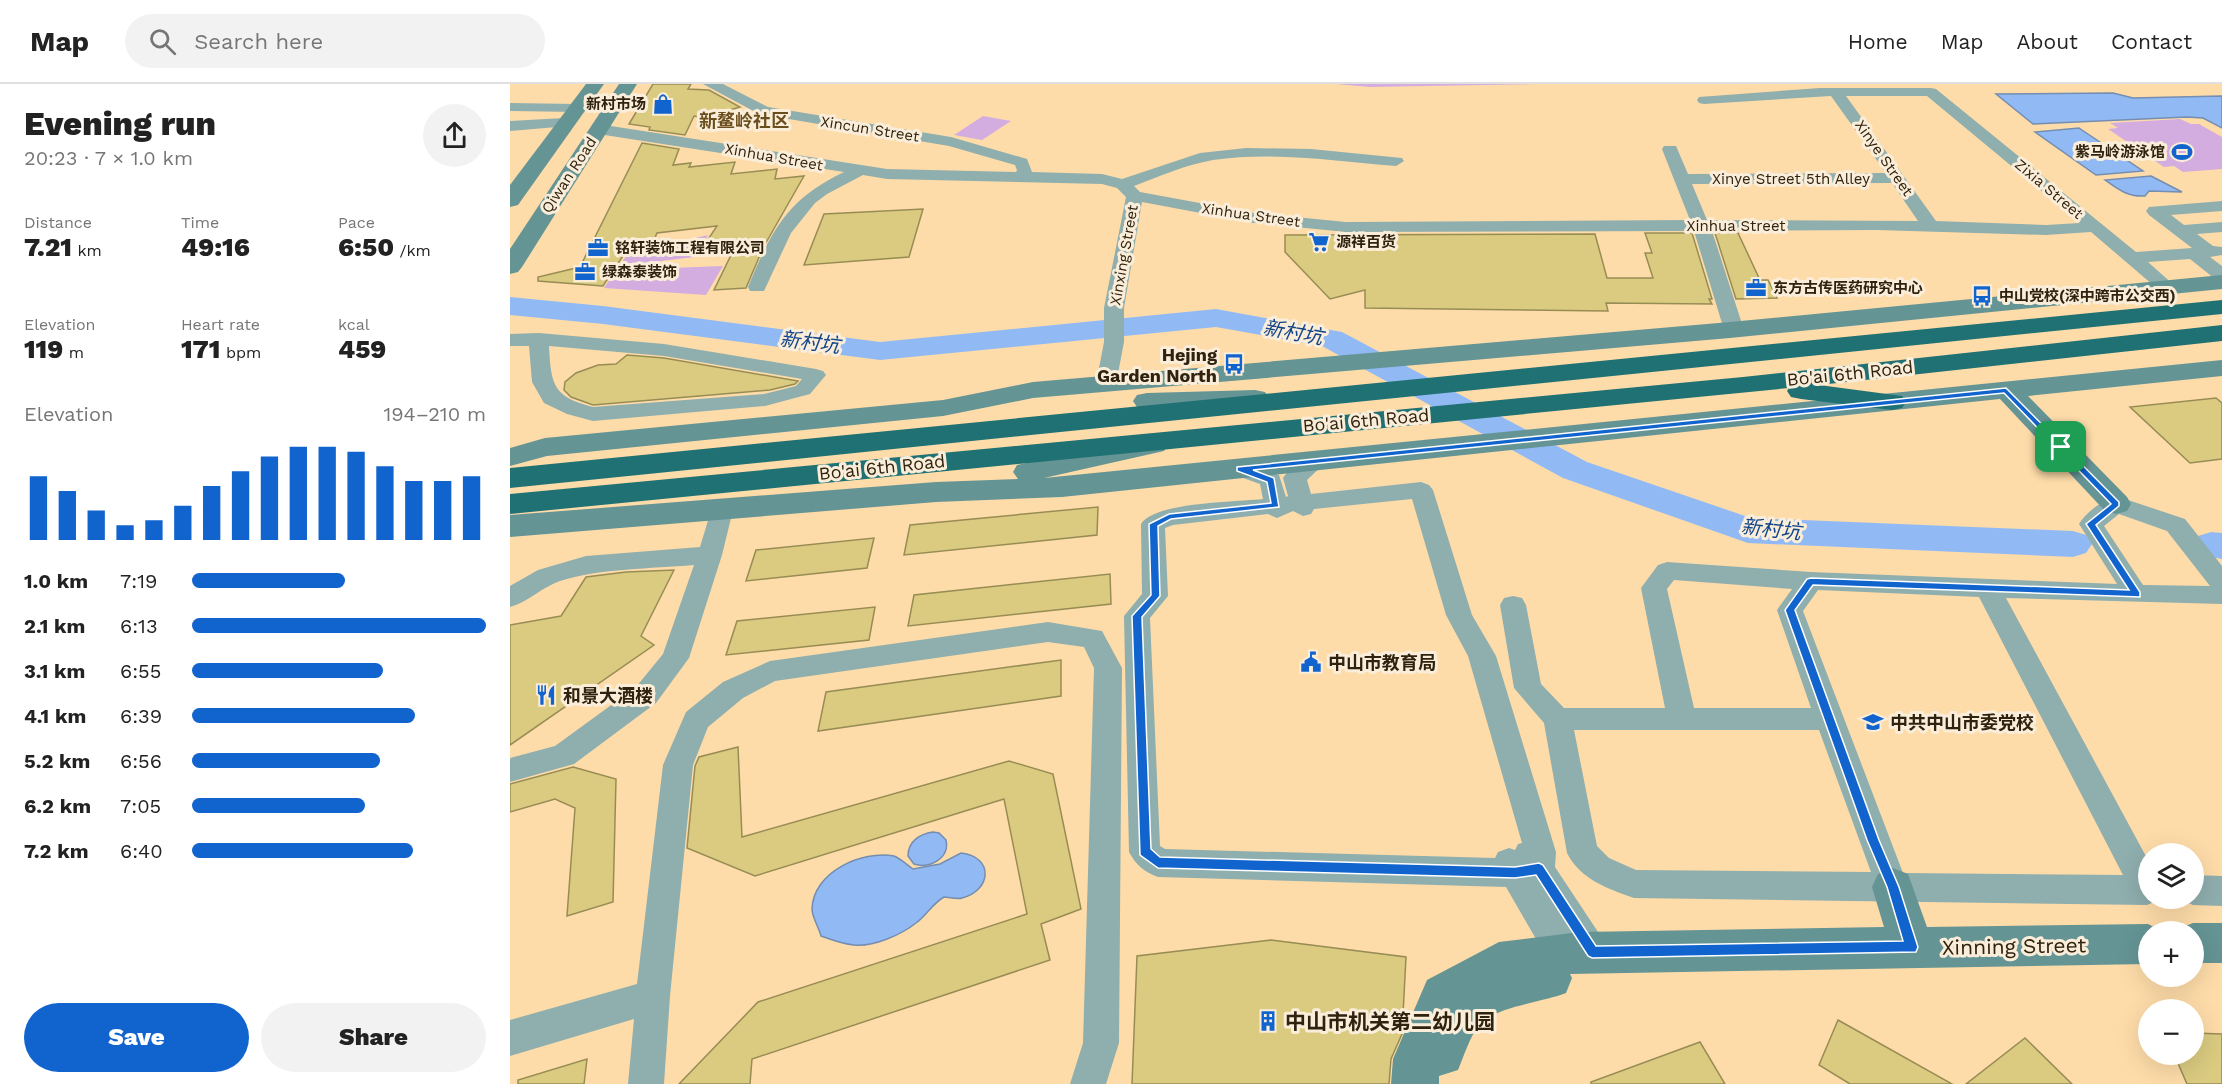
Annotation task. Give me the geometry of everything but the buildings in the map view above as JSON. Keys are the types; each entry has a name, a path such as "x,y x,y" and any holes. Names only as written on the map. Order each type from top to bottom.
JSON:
{"highway":[{"name":"Bo'ai 6th Road","path":"510,478 2222,307"},
{"name":"Bo'ai 6th Road","path":"510,504 1743,385 2222,333"},
{"path":"1743,385 1892,402"}],"street":[{"name":"Qiwan Road","path":"510,200 595,84"},
{"name":"Qiwan Road","path":"510,267 628,84"},
{"name":"Xincun Street","path":"710,84 734,94 752,107 779,115 921,137 991,153 1021,162 1025,170 1023,176"},
{"path":"1704,100 1835,92"},
{"name":"Zixia Street","path":"1835,92 1930,92 2167,287"},
{"name":"Xinye Street","path":"1835,92 1853,114 1930,225"},
{"path":"510,107 571,115"},
{"path":"510,126 571,115"},
{"name":"Xinhua Street","path":"598,129 887,174 1102,179 1129,190 1254,218 1346,227 1930,225 2046,230 2094,227"},
{"path":"1670,149 1702,226 1734,330"},
{"path":"1129,190 1171,168 1225,154 1297,154 1396,161"},
{"path":"757,287 769,258 792,215 821,190 860,171"},
{"name":"Xinye Street 5th Alley","path":"1684,179 1898,178"},
{"name":"Xinxing Street","path":"1106,384 1114,342 1114,308 1129,190"},
{"path":"2222,206 2155,211 2208,252 2222,275"},
{"path":"2181,230 2222,227"},
{"path":"2132,258 2208,252"},
{"path":"943,408 1033,390 1734,330 2222,282"},
{"path":"510,340 539,339 642,348 816,375 803,390 781,397 592,414 565,408 548,395 541,383 539,339"},
{"name":"Bo'ai 6th Road","path":"510,526 936,492 1062,487 2222,368"},
{"path":"2006,390 2116,504 2176,525 2222,583"},
{"path":"510,457 545,447 943,408 1313,396"},
{"path":"936,492 1197,436"},
{"path":"510,442 545,447"},
{"path":"1289,506 1295,478 1316,461"},
{"path":"1240,469 1271,480 1289,506"},
{"path":"1522,863 1164,854 1152,845 1144,618 1163,596 1161,529 1173,521 1289,506 1408,496 1417,500 1453,618 1473,659 1522,863 1578,953"},
{"path":"2116,504 2091,524 2136,594"},
{"path":"510,770 564,756 646,695 675,658 710,555 721,510"},
{"path":"510,598 547,576 586,565 710,555"},
{"path":"1682,719 1654,588 1667,571 1811,581 1988,589 2222,595"},
{"path":"1811,581 1790,610 1873,840 1893,887 1912,947"},
{"path":"1988,589 2138,871"},
{"path":"1514,605 1528,688 1557,719 1583,853 1598,868 1634,884 2138,890"},
{"path":"646,1084 653,996 678,765 696,720 733,690 770,671 1048,632 1093,638 1108,668 1101,1043 1088,1084"},
{"path":"1557,719 1829,719"},
{"path":"2204,890 2222,891"},
{"path":"2204,943 2222,943"},
{"name":"Xinning Street","path":"1415,1084 1416,1059 1443,994 1499,963 1578,953 2138,944"},
{"path":"2204,965 2222,965"},
{"path":"1436,1084 1436,1064 1463,1009 1508,985 1593,972 2138,966"},
{"path":"510,1038 653,996"}],"shaded area":[{"path":"1336,84 1538,84 1370,87"},
{"path":"983,116 1011,121 982,140 954,135"},
{"name":"紫马岭游泳馆","path":"2180,119 2191,124 2199,124 2222,137 2222,169 2183,172 2174,166 2164,167 2108,129 2118,128 2110,123"},
{"path":"708,235 694,257 619,266 627,255"},
{"path":"723,266 706,295 604,288 616,270"}],"water":[{"path":"2113,93 2133,98 2222,96 2222,128 2203,118 2187,117 2033,124 1996,94"},
{"path":"2079,128 2143,171 2096,175 2035,132"},
{"path":"2151,176 2182,192 2149,191 2145,196 2134,195 2119,190 2105,180"},
{"path":"939,833 946,840 945,852 938,861 926,865 914,864 908,856 912,842 924,834"},
{"path":"961,853 972,856 984,867 983,882 972,894 960,899 944,897 910,927 878,942 854,945 821,936 812,912 814,896 830,874 841,866 854,860 881,855 894,856 913,869 940,864"}],"waterway":[{"name":"新村坑","path":"510,306 603,315 880,351 1216,318 1331,338 1575,470 1748,530 2073,544"},
{"name":"新村坑","path":"2211,545 2222,546"}],"place":[{"name":"新村市场","path":"663,104"},
{"name":"紫马岭游泳馆","path":"2182,152"},
{"name":"源祥百货","path":"1319,242"},
{"name":"铭轩装饰工程有限公司","path":"598,248"},
{"name":"绿森泰装饰","path":"585,272"},
{"name":"东方古传医药研究中心","path":"1756,288"},
{"name":"中山党校(深中跨市公交西)","path":"1982,296"},
{"name":"Hejing Garden North","path":"1234,364"},
{"name":"中山市教育局","path":"1311,662"},
{"name":"和景大酒楼","path":"546,695"},
{"name":"中共中山市委党校","path":"1873,722"},
{"name":"中山市机关第二幼儿园","path":"1268,1021"}],"district":[{"name":"新鳌岭社区","path":"744,120"}],"route":[{"path":"2006,390 2061,447 2116,504 2091,524 2136,594 1811,581 1790,610 1873,840 1893,887 1912,947 1592,952 1539,869 1515,873 1158,862 1145,852 1137,616 1155,596 1154,524 1169,517 1276,505 1271,480 1240,469 2006,390"}]}
